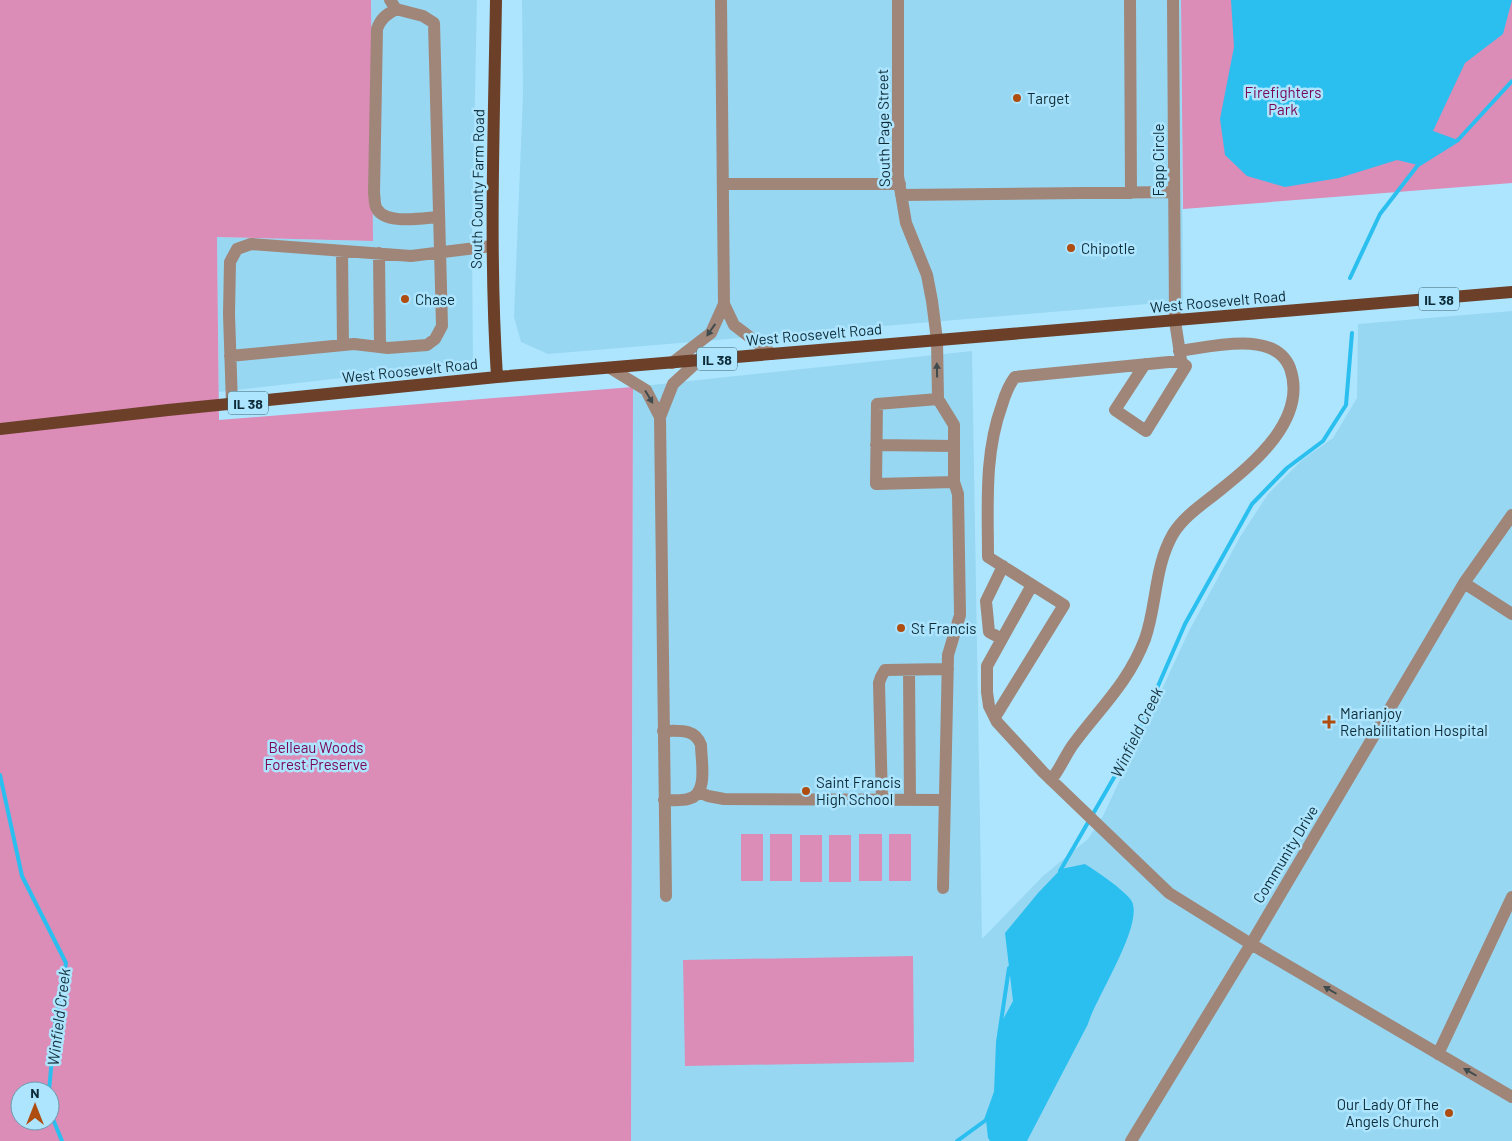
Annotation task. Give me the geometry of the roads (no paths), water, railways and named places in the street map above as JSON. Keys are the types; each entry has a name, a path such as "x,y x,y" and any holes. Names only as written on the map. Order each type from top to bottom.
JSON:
{"main road":[{"name":"South County Farm Road","path":"496,0 492,246 493,313 497,377"},
{"name":"West Roosevelt Road","path":"0,430 497,377 1512,292"}],"street":[{"path":"672,363 711,333 724,304 721,0"},
{"name":"South Page Street","path":"898,0 898,168 906,223 927,275 937,340 938,399"},
{"path":"1130,0 1131,193"},
{"name":"Fapp Circle","path":"1173,0 1175,321 1180,357"},
{"path":"230,356 342,345 363,344 388,348 427,345 435,339 442,326 434,23 423,16 393,5 380,20 377,29 374,193 376,209 384,218 395,220 439,218"},
{"path":"723,184 901,190 1174,192"},
{"path":"232,405 230,262 237,250 251,244 411,256 492,246"},
{"path":"342,251 342,345"},
{"path":"379,253 380,346"},
{"path":"724,304 734,325 772,354"},
{"path":"995,717 1064,605 988,557 987,478 990,450 999,413 1014,377 1145,364 1233,343 1270,347 1283,358 1290,370 1293,388 1291,408 1277,434 1248,467 1190,514 1177,528 1164,554 1145,638 1130,671 1119,688 1073,744 1051,780"},
{"path":"1145,364 1115,410 1146,431 1186,366 1180,357"},
{"path":"666,896 660,417 674,384 698,361"},
{"path":"610,368 646,390 660,417"},
{"path":"943,888 948,654 960,615 958,494 954,482 954,425 938,399 877,404 876,484 954,482"},
{"path":"876,445 954,446"},
{"name":"Community Drive","path":"1131,1141 1251,944 1464,583 1512,515"},
{"path":"1002,639 989,632 986,601 1003,566"},
{"path":"1464,583 1512,614"},
{"path":"1032,585 987,666 987,692 990,706 997,722 1051,780 1169,893 1251,944 1512,1097"},
{"path":"882,800 880,677 885,670 948,669"},
{"path":"909,670 910,800"},
{"path":"663,731 691,732 699,740 701,746 702,781 699,792 690,799 664,800"},
{"path":"699,792 724,799 945,800"},
{"path":"1438,1054 1512,897"}],"water":[{"name":"Firefighters Park","path":"1231,0 1512,0 1503,34 1465,63 1433,131 1458,140 1418,165 1397,160 1339,178 1285,187 1247,176 1225,155 1220,119 1234,47"},
{"path":"1085,864 1116,886 1131,900 1134,911 1132,925 1118,961 1092,1012 1088,1024 1027,1141 990,1141 986,1120 996,1092 1000,1025 1013,1001 1005,933 1038,893 1061,869"}],"waterway":[{"name":"Winfield Creek","path":"1350,278 1380,214 1418,165 1458,140 1512,81"},
{"name":"Winfield Creek","path":"1060,871 1131,748 1185,624 1252,504 1287,468 1323,441 1346,405 1352,333"},
{"name":"Winfield Creek","path":"0,775 22,876 66,963 55,1024 50,1081"},
{"name":"Winfield Creek","path":"957,1141 986,1120 996,1092 998,1042 1009,968"},
{"name":"Winfield Creek","path":"58,1131 62,1141"}],"place":[{"name":"Target","path":"1017,98"},
{"name":"Chipotle","path":"1071,248"},
{"name":"Chase","path":"405,299"},
{"name":"St Francis","path":"901,628"},
{"name":"Marianjoy Rehabilitation Hospital","path":"1329,722"},
{"name":"Saint Francis High School","path":"806,791"},
{"name":"Our Lady Of The Angels Church","path":"1449,1113"}],"park label":[{"name":"Belleau Woods Forest Preserve","path":"316,756"}]}
